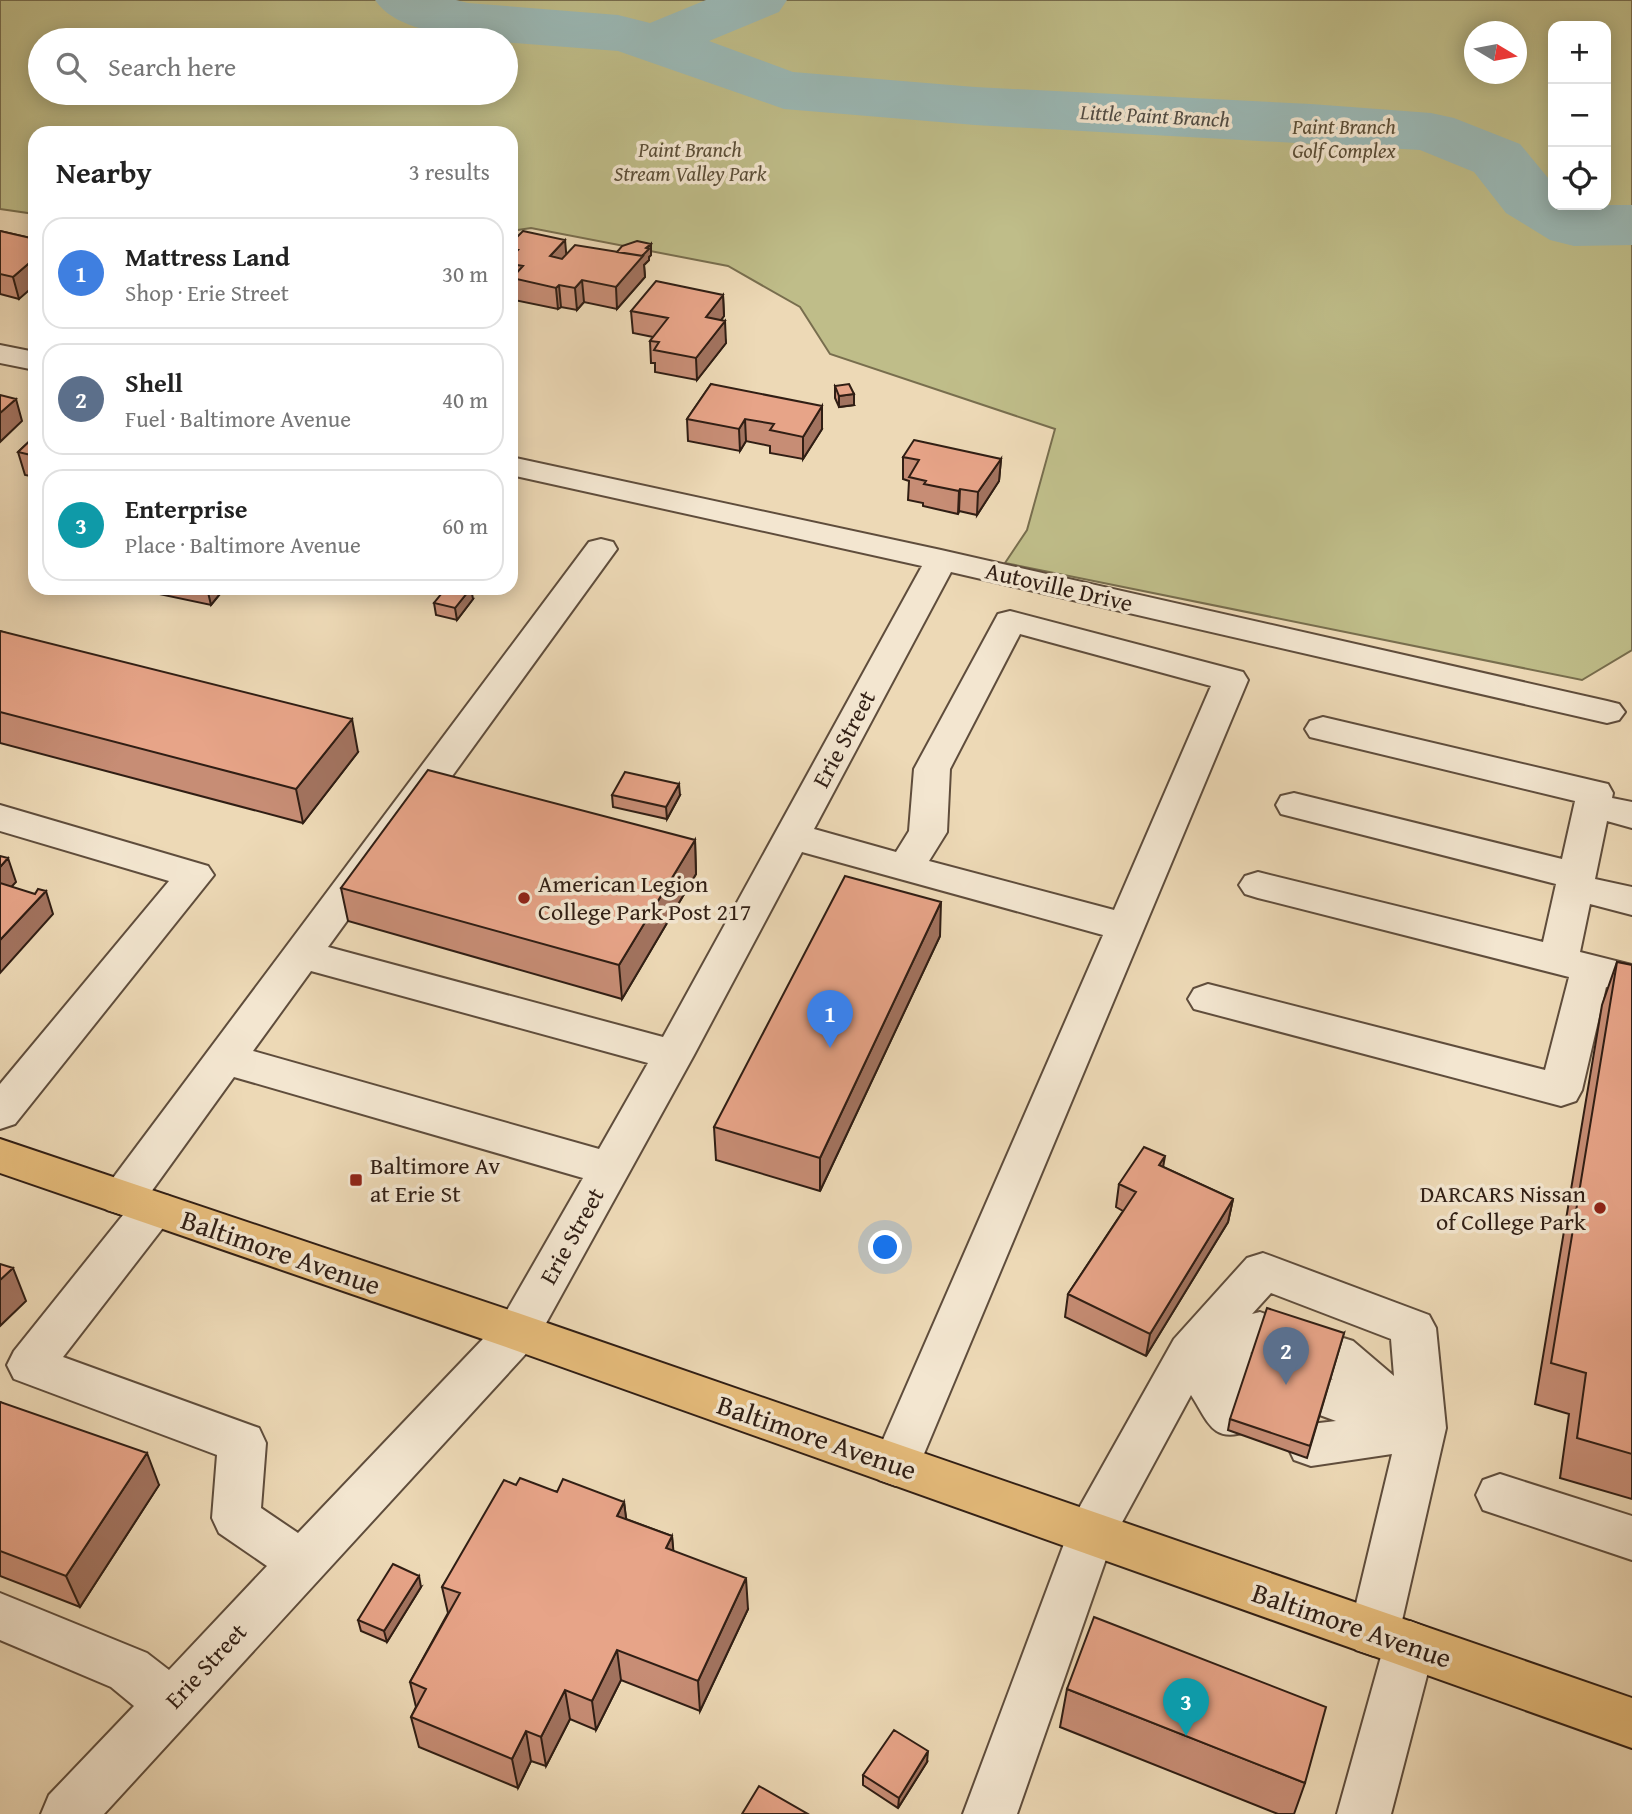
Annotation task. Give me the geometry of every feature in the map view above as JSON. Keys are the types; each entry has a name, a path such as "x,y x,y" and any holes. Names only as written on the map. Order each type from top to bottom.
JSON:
{"main road":[{"name":"Baltimore Avenue","path":"0,1156 518,1332 1632,1723"}],"street":[{"path":"0,354 28,360"},
{"name":"Autoville Drive","path":"518,468 941,560 1607,712"},
{"path":"302,1563 236,1518 242,1443 30,1365 138,1203 225,1059 601,549"},
{"name":"Erie Street","path":"68,1814 518,1332 674,1055 941,560"},
{"path":"896,1465 1231,680 1010,621 932,769 928,832 905,868"},
{"path":"1209,999 1561,1090 1574,965 1575,882 1595,793 1323,729"},
{"path":"1294,805 1575,882 1632,901"},
{"path":"1592,805 1632,815"},
{"path":"0,818 195,875 0,1114"},
{"path":"792,836 1125,927"},
{"path":"1258,885 1632,979"},
{"path":"301,954 674,1055"},
{"path":"225,1059 609,1169"},
{"path":"990,1814 1091,1533 1190,1353 1263,1271 1413,1328 1422,1428 1364,1814"},
{"path":"1190,1353 1254,1351"},
{"path":"1190,1353 1231,1417"},
{"path":"1331,1376 1422,1428"},
{"path":"1311,1445 1422,1428"},
{"path":"1500,1495 1632,1538"},
{"path":"0,1616 129,1670 171,1703"}],"green space":[{"path":"0,0 1632,0 1632,650 1582,680 1005,563 1027,530 1055,429 830,354 800,307 728,266 531,228 518,230 518,126 28,126 28,213 0,209"}],"building":[{"path":"0,231 28,237 28,264 13,277 0,274"},
{"path":"523,231 565,240 550,256 562,259 575,245 643,256 616,287 582,280 575,288 559,285 556,288 518,279 518,271 523,266 518,265 518,236"},
{"path":"637,241 651,244 642,256 617,252 622,246"},
{"path":"656,281 723,295 706,317 725,321 696,358 654,350 659,342 650,341 668,318 631,311"},
{"path":"711,384 822,406 803,437 770,430 774,424 745,419 739,429 687,419"},
{"path":"849,384 854,394 839,396 835,386"},
{"path":"0,395 16,399 0,413"},
{"path":"914,440 1001,459 978,492 924,484 926,481 909,477 919,460 903,457"},
{"path":"28,443 28,454 18,452"},
{"path":"440,595 465,595 455,608 434,603"},
{"path":"0,631 352,719 296,789 0,712"},
{"name":"American Legion College Park Post 217","path":"428,770 695,840 619,965 341,888"},
{"path":"625,772 679,784 666,807 612,795"},
{"path":"0,856 8,858 0,867"},
{"path":"845,876 941,902 820,1158 714,1127"},
{"path":"0,883 35,894 38,889 46,891 0,940"},
{"name":"DARCARS Nissan of College Park","path":"1617,962 1632,965 1632,1454 1577,1438 1586,1373 1551,1363"},
{"path":"1144,1147 1165,1156 1159,1165 1233,1199 1150,1334 1068,1294 1136,1192 1119,1184"},
{"path":"0,1264 13,1268 0,1280"},
{"path":"1267,1308 1344,1333 1310,1446 1230,1419"},
{"path":"0,1402 147,1453 66,1576 0,1551"},
{"path":"520,1478 557,1492 563,1479 624,1502 617,1516 672,1536 666,1548 746,1578 698,1681 617,1650 592,1701 565,1690 541,1737 526,1731 512,1759 411,1717 426,1689 410,1682 460,1593 442,1587 504,1480 516,1485"},
{"path":"393,1564 419,1576 384,1631 358,1620"},
{"path":"1094,1617 1326,1707 1305,1783 1067,1689"},
{"path":"894,1730 928,1751 899,1798 863,1775"},
{"path":"759,1786 808,1814 742,1814"}],"waterway":[{"path":"404,0 413,6 464,21 618,33 655,42"},
{"path":"655,42 758,0"},
{"name":"Little Paint Branch","path":"655,42 784,90 975,106 1311,123 1431,132 1497,158 1530,199 1574,226 1632,225"}],"place":[{"name":"American Legion College Park Post 217","path":"524,898"},
{"name":"Mattress Land","path":"830,1048"},
{"name":"Baltimore Av at Erie St","path":"356,1180"},
{"name":"DARCARS Nissan of College Park","path":"1600,1208"},
{"name":"Shell","path":"1286,1385"},
{"name":"Enterprise","path":"1186,1736"}],"park label":[{"name":"Paint Branch Golf Complex","path":"1344,139"},
{"name":"Paint Branch Stream Valley Park","path":"690,162"}]}
